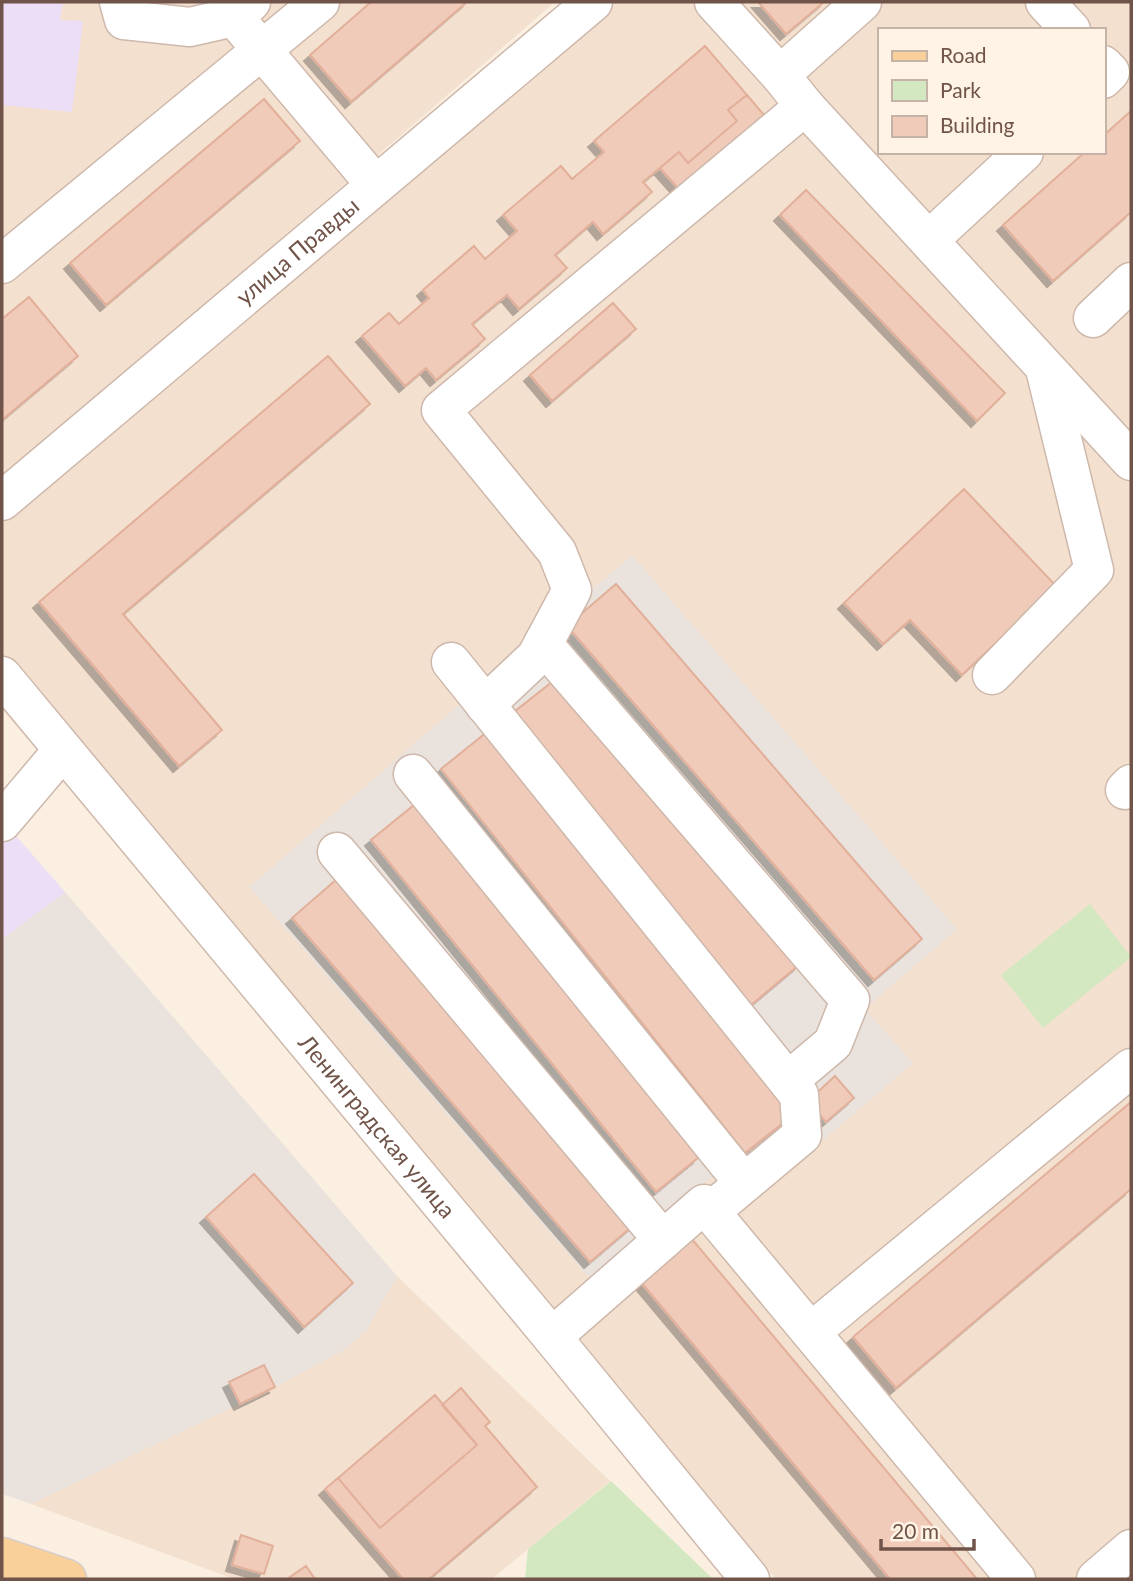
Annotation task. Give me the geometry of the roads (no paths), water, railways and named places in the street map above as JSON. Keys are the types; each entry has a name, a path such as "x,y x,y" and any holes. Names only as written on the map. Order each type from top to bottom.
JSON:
{"main road":[{"path":"2,1557 67,1579"}],"street":[{"path":"119,2 124,20 190,27 243,9 262,51 375,184"},
{"path":"2,264 320,2"},
{"name":"улица Правды","path":"2,501 593,2"},
{"path":"714,2 1131,461"},
{"path":"780,75 862,2"},
{"path":"1045,2 1069,28"},
{"path":"485,705 536,657 572,590 557,552 441,411 806,106"},
{"path":"929,240 1022,154"},
{"path":"1093,318 1131,282"},
{"path":"992,675 1094,569 1045,367"},
{"path":"543,644 850,1000 832,1043 788,1081"},
{"path":"451,662 799,1095 802,1135 710,1212"},
{"name":"Ленинградская улица","path":"2,676 750,1579"},
{"path":"2,822 63,750"},
{"path":"413,774 744,1183"},
{"path":"337,852 663,1240"},
{"path":"811,1332 1131,1068"},
{"path":"552,1337 704,1204 1016,1579"},
{"path":"1096,1579 1131,1549"}]}
